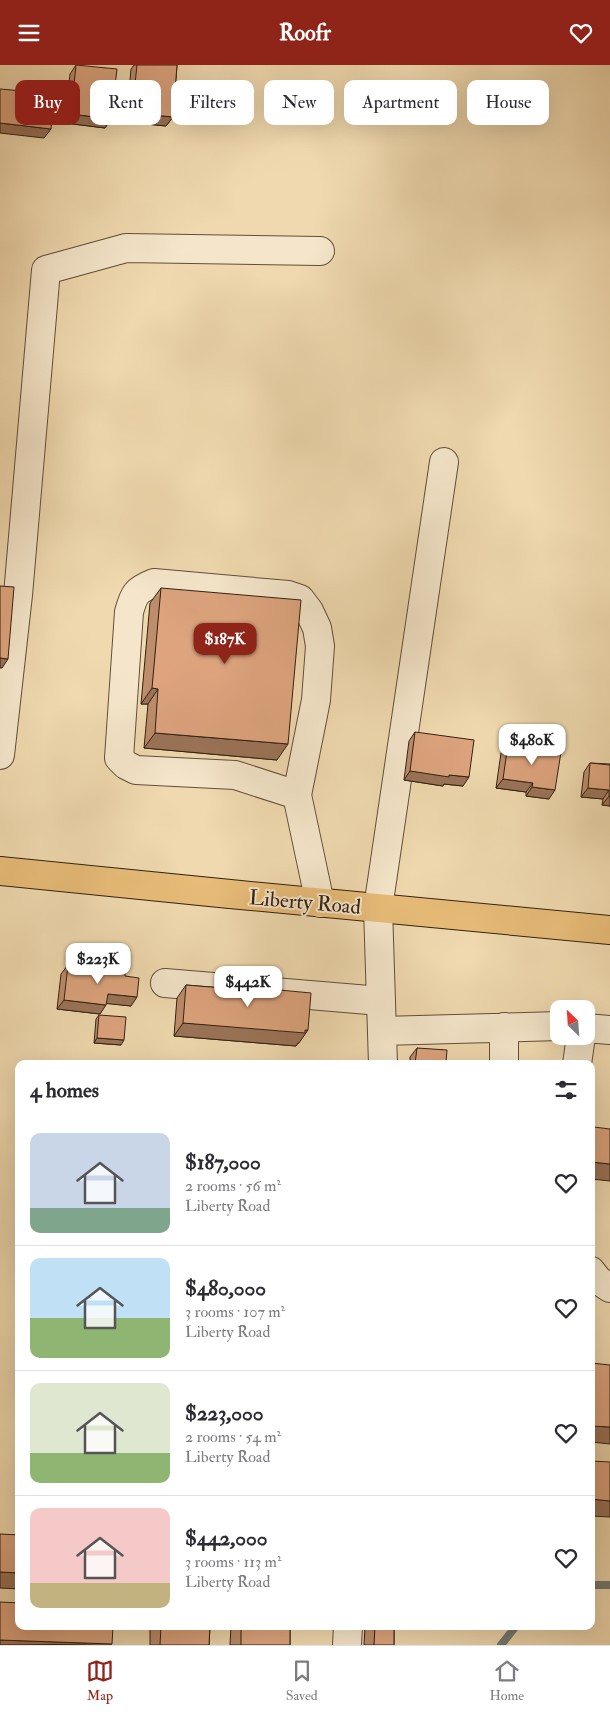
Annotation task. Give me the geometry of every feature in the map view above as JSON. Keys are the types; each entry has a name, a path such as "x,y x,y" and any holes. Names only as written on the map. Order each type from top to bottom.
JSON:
{"main road":[{"name":"Liberty Road","path":"0,871 610,930"}],"lane":[{"path":"0,755 18,595 46,270 126,248 320,251"},
{"path":"383,1060 378,909 444,462"},
{"path":"297,795 235,775 136,770 126,765 119,758 129,612 134,597 141,588 154,583 288,595 300,599 308,611 317,628 320,646 316,700 297,795 320,903"},
{"path":"165,983 381,1001"},
{"path":"504,1027 504,1060"},
{"path":"382,1031 550,1027"},
{"path":"595,1029 610,1030"},
{"path":"578,1060 580,1045"},
{"path":"595,1276 610,1288"},
{"path":"346,1645 348,1630"}],"building":[{"path":"76,65 117,69 116,80 90,80 90,116 80,115 80,80 74,80"},
{"path":"137,65 177,65 176,80 171,80 171,117 161,116 161,80 135,80"},
{"path":"0,89 15,90 15,125 0,123"},
{"path":"17,125 51,125 51,129"},
{"path":"0,586 14,587 8,659 0,658"},
{"path":"161,588 301,600 288,744 155,733 158,689 152,688"},
{"path":"415,732 474,740 469,777 449,775 449,777 410,771"},
{"path":"508,744 561,752 555,790 532,787 533,783 503,779"},
{"path":"590,763 610,765 610,797 609,790 588,788"},
{"path":"68,965 125,972 125,976 139,978 137,997 108,994 106,1005 64,1000"},
{"path":"186,985 248,990 248,987 311,993 308,1030 305,1030 305,1033 183,1023"},
{"path":"99,1015 126,1017 124,1040 97,1038"},
{"path":"417,1048 447,1050 446,1060 416,1060"},
{"path":"595,1127 610,1129 610,1164 595,1162"},
{"path":"595,1363 610,1365 610,1427 595,1426"},
{"path":"595,1461 610,1462 610,1501 595,1499"},
{"path":"0,1534 15,1535 15,1573 0,1572"},
{"path":"0,1602 15,1603 15,1630 113,1630 112,1644 0,1640"},
{"path":"161,1630 210,1630 209,1645 160,1645"},
{"path":"241,1630 290,1630 290,1645 241,1645"},
{"path":"375,1630 394,1630 394,1645 374,1645"}],"waterway":[{"path":"595,1585 610,1585"},
{"path":"501,1645 513,1630"}]}
